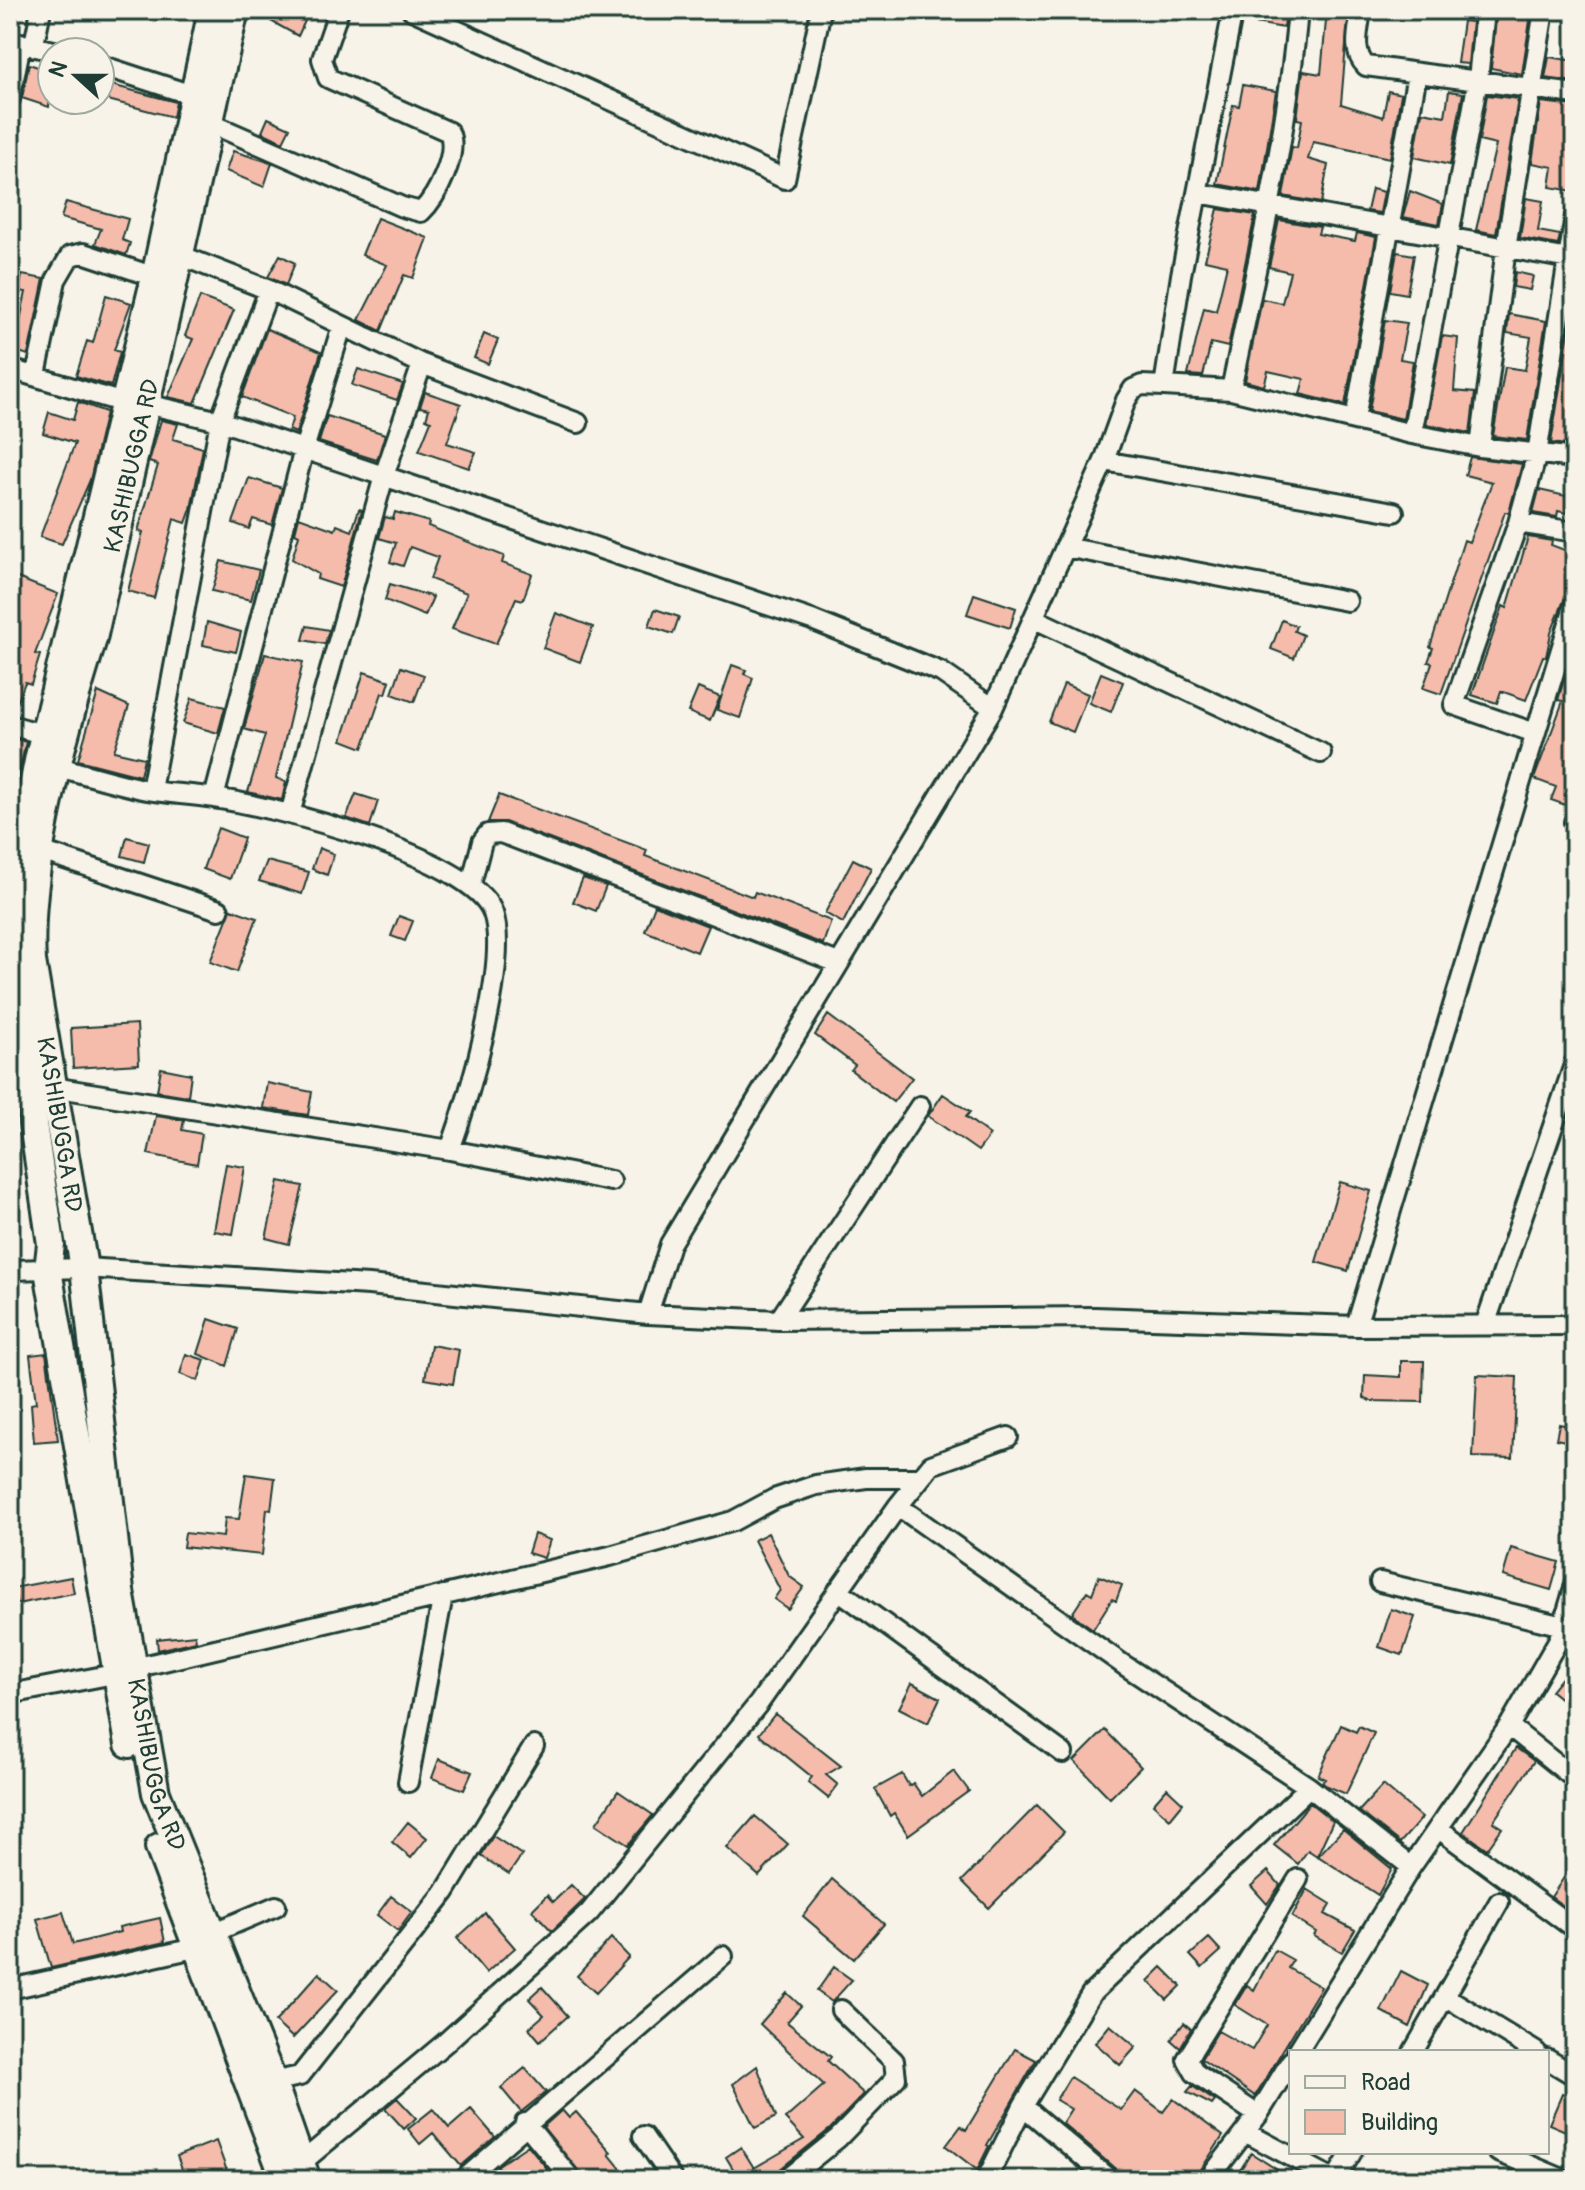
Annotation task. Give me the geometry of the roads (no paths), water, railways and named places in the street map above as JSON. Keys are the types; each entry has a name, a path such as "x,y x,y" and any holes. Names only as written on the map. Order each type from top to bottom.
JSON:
{"main road":[{"name":"KASHIBUGGA RD","path":"124,1671 48,1270 51,1244 33,1124 42,1085 30,927 41,851 59,767 93,639 155,277 212,10"},
{"name":"KASHIBUGGA RD","path":"235,10 182,256 135,404 46,735 13,888 14,950 84,1268 120,1591 134,1770 262,2084 294,2175"}],"street":[{"path":"10,99 22,43 41,10"},
{"path":"210,123 402,207 421,212 429,205 452,154 453,141 449,132 328,78 322,59 339,10"},
{"path":"412,10 785,179 821,10"},
{"path":"1164,386 1233,10"},
{"path":"1231,390 1269,206 1294,57 1298,10"},
{"path":"1361,10 1359,58 1366,66 1575,94"},
{"path":"1412,434 1478,80 1485,10"},
{"path":"1480,447 1506,248 1544,10"},
{"path":"116,70 192,95"},
{"path":"1355,419 1417,74"},
{"path":"1198,193 1572,260"},
{"path":"1535,733 1454,705 1518,523 1537,454 1572,260 1575,216"},
{"path":"36,375 56,280 70,256 83,253 155,277"},
{"path":"182,256 269,290 422,364 578,423"},
{"path":"151,790 220,421 269,290"},
{"path":"214,798 304,449 342,326"},
{"path":"290,814 384,476 422,364"},
{"path":"10,369 135,404 220,421 812,620 941,672 993,708"},
{"path":"648,1314 670,1244 993,708 1035,619 1133,389 1142,385 1231,390 1412,434 1480,447 1575,458"},
{"path":"1104,461 1394,512"},
{"path":"1518,523 1575,532"},
{"path":"1065,547 1347,601"},
{"path":"1356,1326 1575,603"},
{"path":"1035,619 1321,753"},
{"path":"10,725 46,735"},
{"path":"59,767 151,790 214,798 290,814 397,847 471,884 494,914 494,970 481,1050 450,1150"},
{"path":"471,884 482,842 488,834 501,833 838,963"},
{"path":"41,851 219,910"},
{"path":"1485,1325 1575,1062"},
{"path":"42,1085 450,1150 611,1181"},
{"path":"779,1320 920,1106"},
{"path":"10,1270 84,1268 369,1285 648,1314 779,1320 1095,1317 1356,1326 1575,1325"},
{"path":"294,2175 589,1913 759,1703 898,1506 931,1465 1008,1437"},
{"path":"10,1694 124,1671 610,1556 733,1521 774,1499 816,1485 866,1478 919,1478"},
{"path":"898,1506 1124,1665 1309,1787 1411,1867"},
{"path":"1380,1582 1566,1637"},
{"path":"1298,2050 1411,1867 1509,1726 1566,1637 1575,1585"},
{"path":"838,1590 1063,1753"},
{"path":"408,1782 443,1595"},
{"path":"1509,1726 1575,1779"},
{"path":"262,2084 300,2076 445,1892 534,1746"},
{"path":"986,2180 1023,2106 1091,1994 1309,1787"},
{"path":"1439,1829 1575,1929"},
{"path":"1258,2115 1195,2073 1189,2068 1187,2059 1298,1879"},
{"path":"1414,2050 1499,1902"},
{"path":"10,1989 203,1941 276,1906"},
{"path":"463,2180 525,2123 723,1956"},
{"path":"1446,1997 1533,2050"},
{"path":"786,2180 838,2138 896,2078 894,2061 841,2010"},
{"path":"1549,2060 1575,2076"},
{"path":"1208,2180 1258,2115 1289,2064"},
{"path":"1023,2106 1110,2180"},
{"path":"525,2123 572,2180"},
{"path":"1245,2132 1335,2180 1351,2154"},
{"path":"643,2136 673,2180"},
{"path":"1503,2154 1565,2180"}]}
